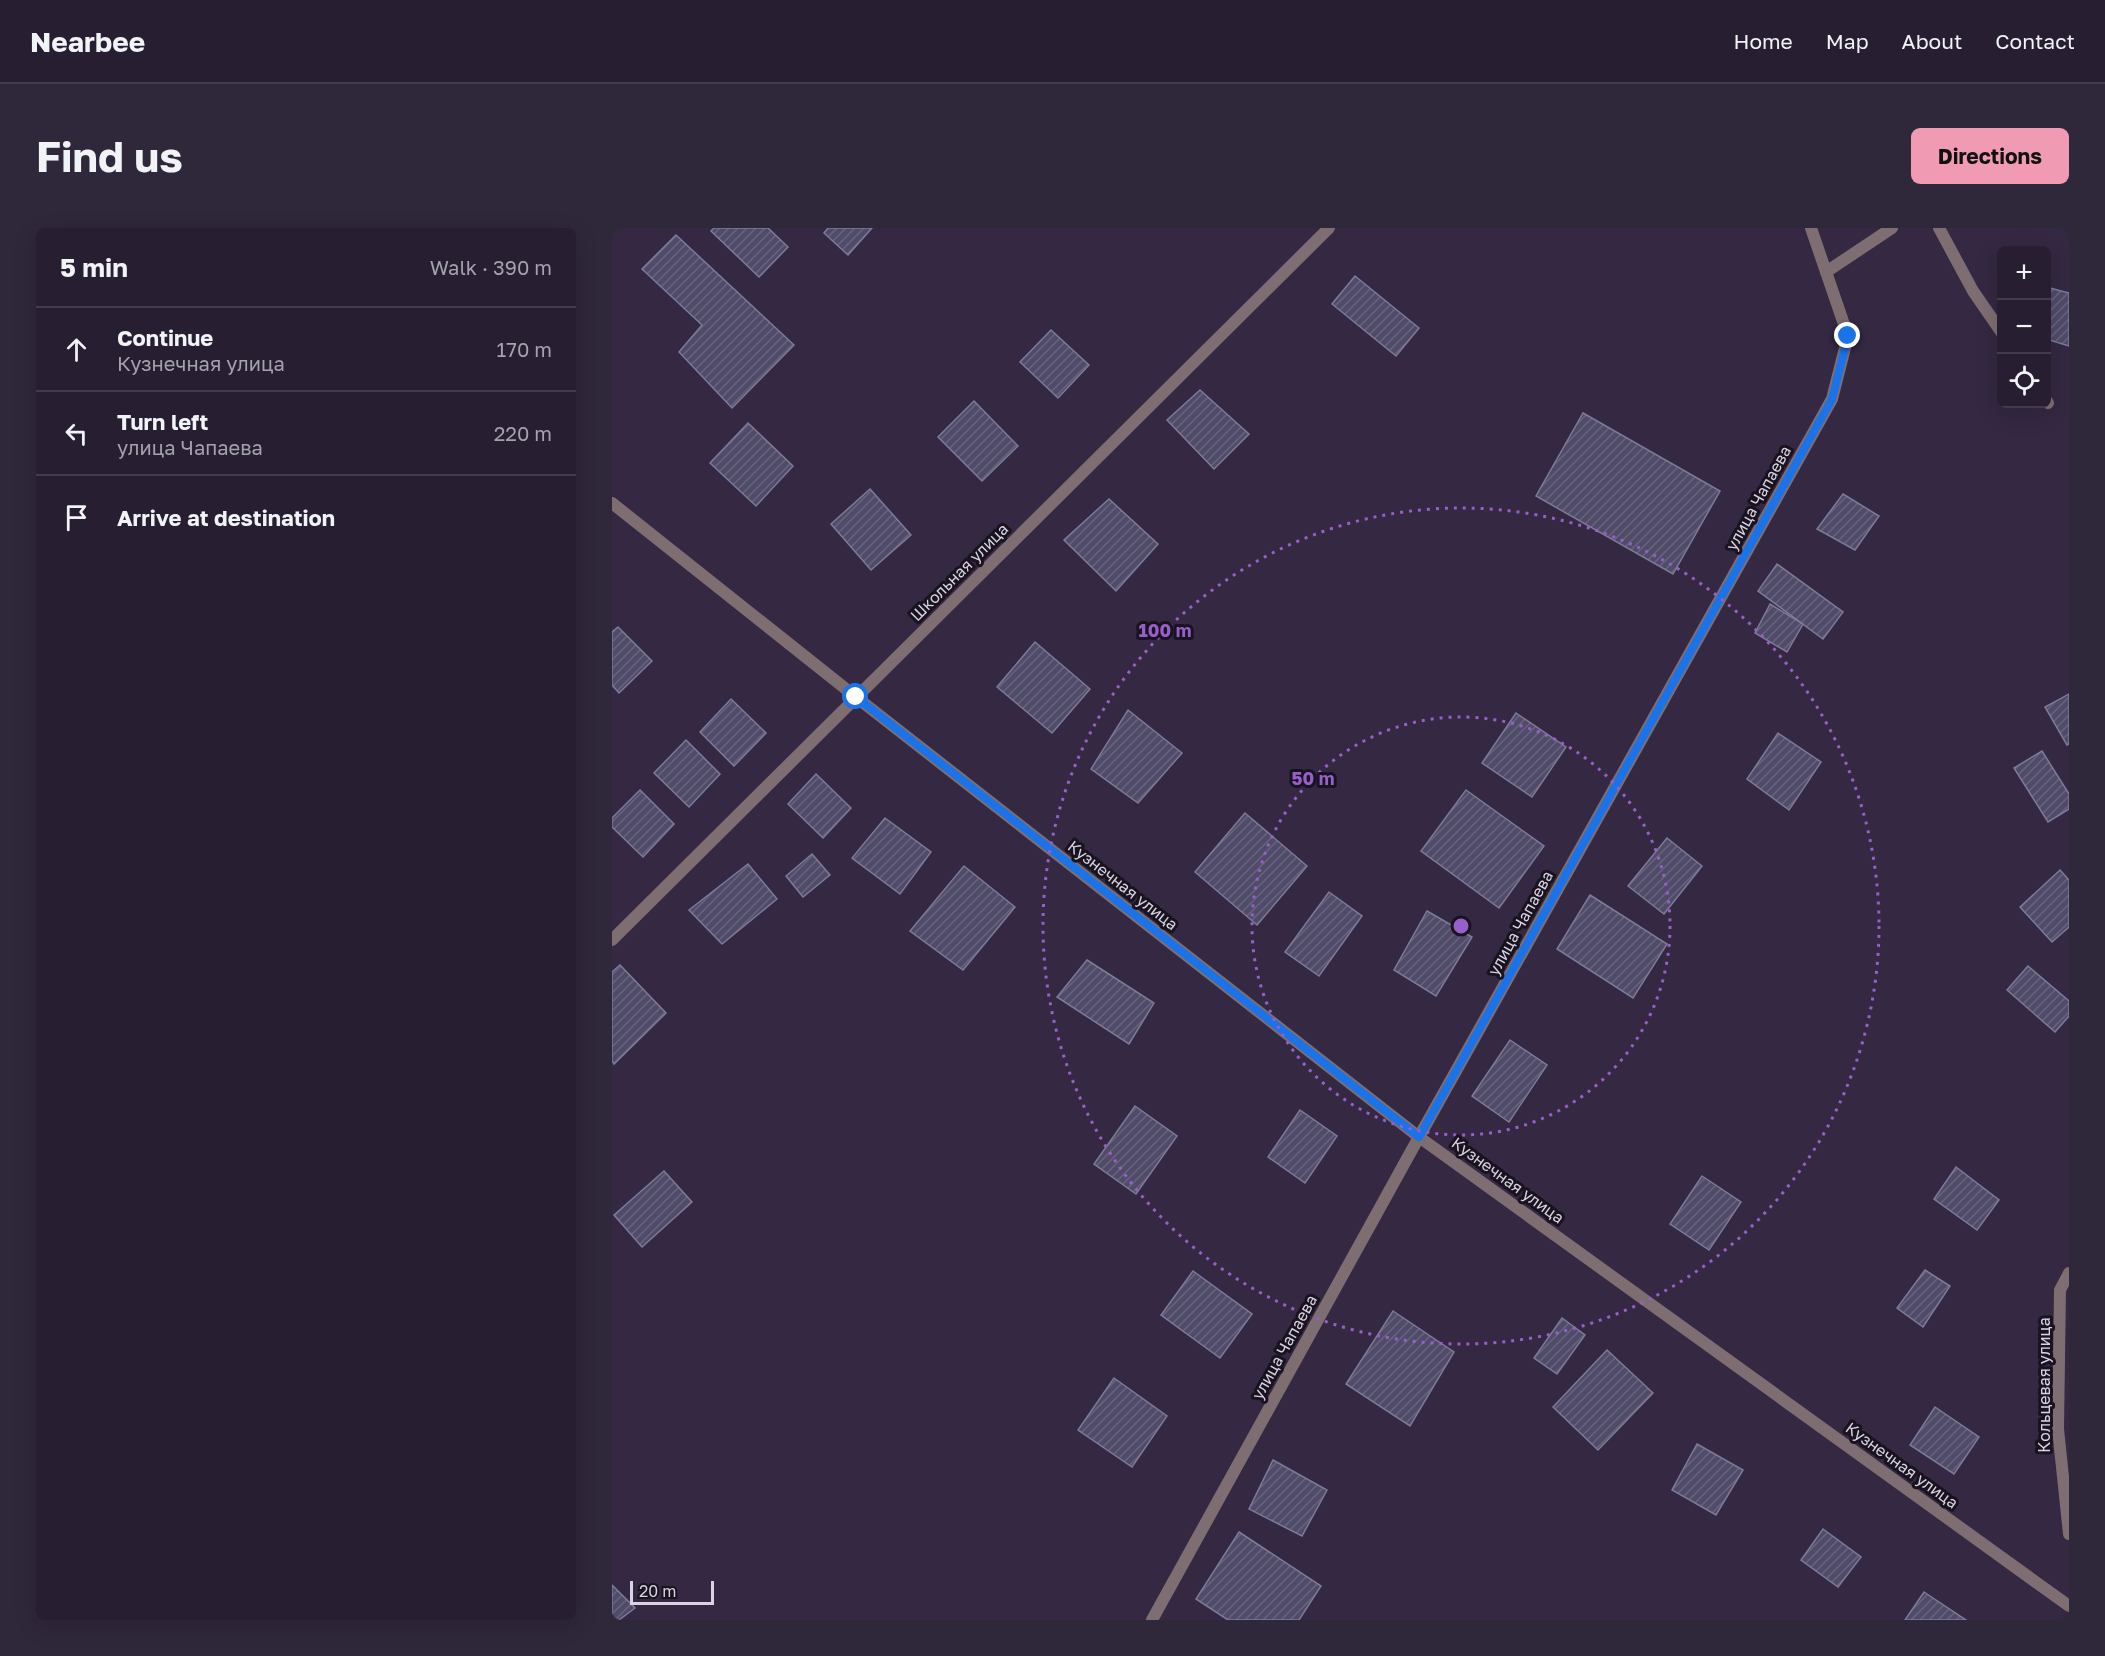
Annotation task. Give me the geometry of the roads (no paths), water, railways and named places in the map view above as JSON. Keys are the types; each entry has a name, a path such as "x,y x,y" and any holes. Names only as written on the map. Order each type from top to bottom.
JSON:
{"street":[{"name":"Школьная улица","path":"612,940 1329,228"},
{"name":"улица Чапаева","path":"1152,1620 1832,399 1848,336 1812,228"},
{"path":"1826,272 1892,228"},
{"path":"1939,228 1973,291 1997,327"},
{"name":"Кузнечная улица","path":"612,503 856,697 1419,1137 2069,1606"},
{"name":"Кольцевая улица","path":"2069,1273 2060,1290 2058,1429 2069,1534"}]}
